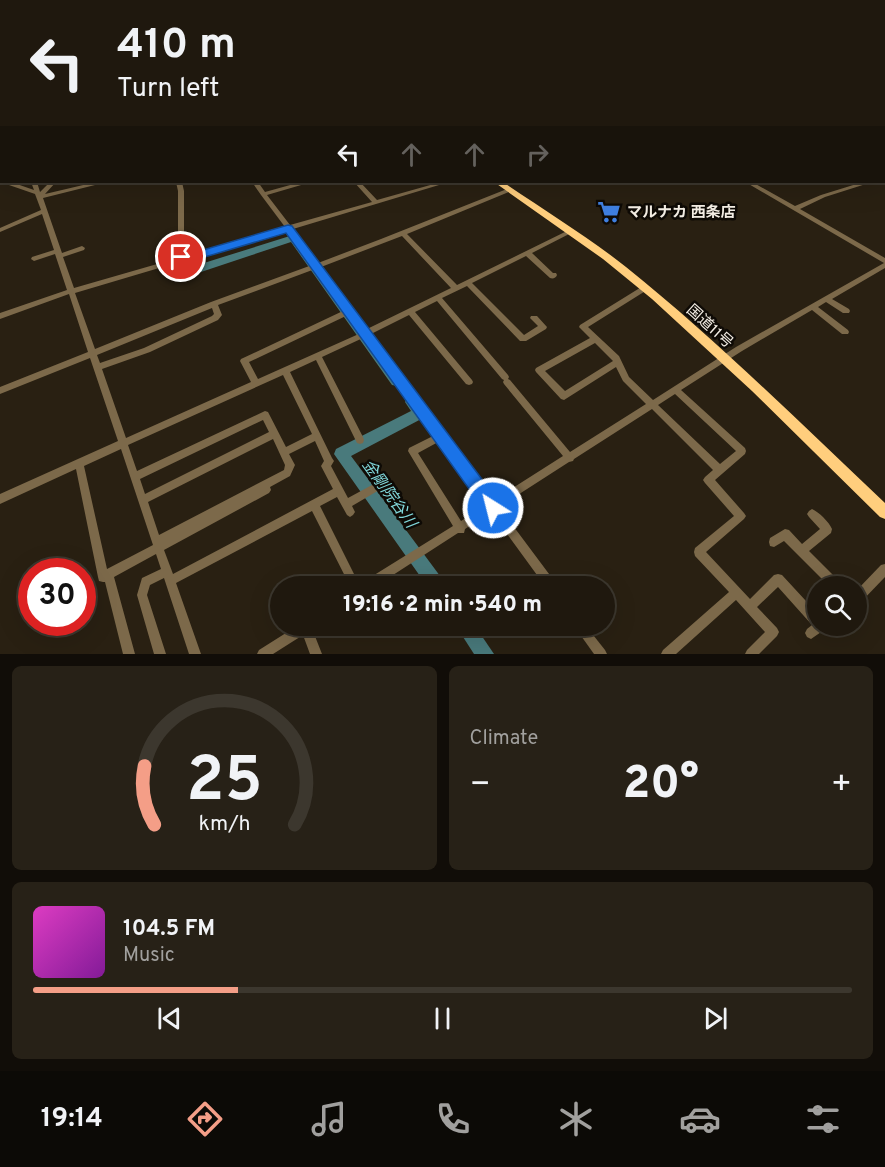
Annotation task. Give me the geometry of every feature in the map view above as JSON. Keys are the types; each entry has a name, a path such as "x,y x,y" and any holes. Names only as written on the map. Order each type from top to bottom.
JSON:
{"highway":[{"name":"国道11号","path":"499,183 571,231 645,288 724,359 885,512"}],"street":[{"path":"34,183 195,654"},
{"path":"40,196 52,183"},
{"path":"10,184 40,196 94,183"},
{"path":"99,183 101,185 125,183"},
{"path":"178,183 181,191 181,260"},
{"path":"256,183 364,334 544,576"},
{"path":"263,194 302,183"},
{"path":"358,183 376,202"},
{"path":"0,316 72,292 442,183"},
{"path":"383,576 724,359 885,263 751,183"},
{"path":"796,208 823,196 864,183"},
{"path":"0,391 214,304 403,233 509,190"},
{"path":"0,230 44,211"},
{"path":"0,499 364,334 571,231"},
{"path":"403,233 456,289"},
{"path":"34,259 82,248"},
{"path":"527,253 552,276 554,275"},
{"path":"468,283 523,339 543,327 534,318"},
{"path":"645,288 583,327 618,362 626,379 720,470"},
{"path":"438,298 570,458"},
{"path":"827,299 846,311"},
{"path":"97,367 147,350 214,318 218,315 214,304"},
{"path":"813,307 845,332"},
{"path":"410,311 469,382"},
{"path":"256,384 244,361 348,312"},
{"path":"596,339 539,370 564,396 618,362"},
{"path":"317,356 360,440"},
{"path":"285,370 330,460 326,466 348,508 383,483"},
{"path":"677,390 742,451 708,480 741,516 699,552 773,632 751,654"},
{"path":"79,464 103,577 286,473 290,465 268,417 260,416 134,477"},
{"path":"142,500 275,434"},
{"path":"284,452 317,436"},
{"path":"440,436 412,451 460,529"},
{"path":"158,545 293,476"},
{"path":"160,654 142,595 146,582 168,576 339,491"},
{"path":"314,505 350,576"},
{"path":"802,551 826,529 812,514"},
{"path":"774,542 785,534 826,576"},
{"path":"867,587 885,568"},
{"path":"108,574 129,654"},
{"path":"750,607 778,579 807,616"},
{"path":"667,654 737,592"},
{"path":"263,654 291,636"},
{"path":"310,636 316,654"},
{"path":"588,636 601,654"}],"waterway":[{"name":"金剛院谷川","path":"182,259 194,255 201,268 293,238 397,381"},
{"name":"金剛院谷川","path":"412,402 420,413 341,454 430,576"},
{"name":"金剛院谷川","path":"472,636 485,654"}],"place":[{"name":"マルナカ 西条店","path":"609,212"}],"route":[{"path":"181,257 181,260 288,229 493,508"}]}
